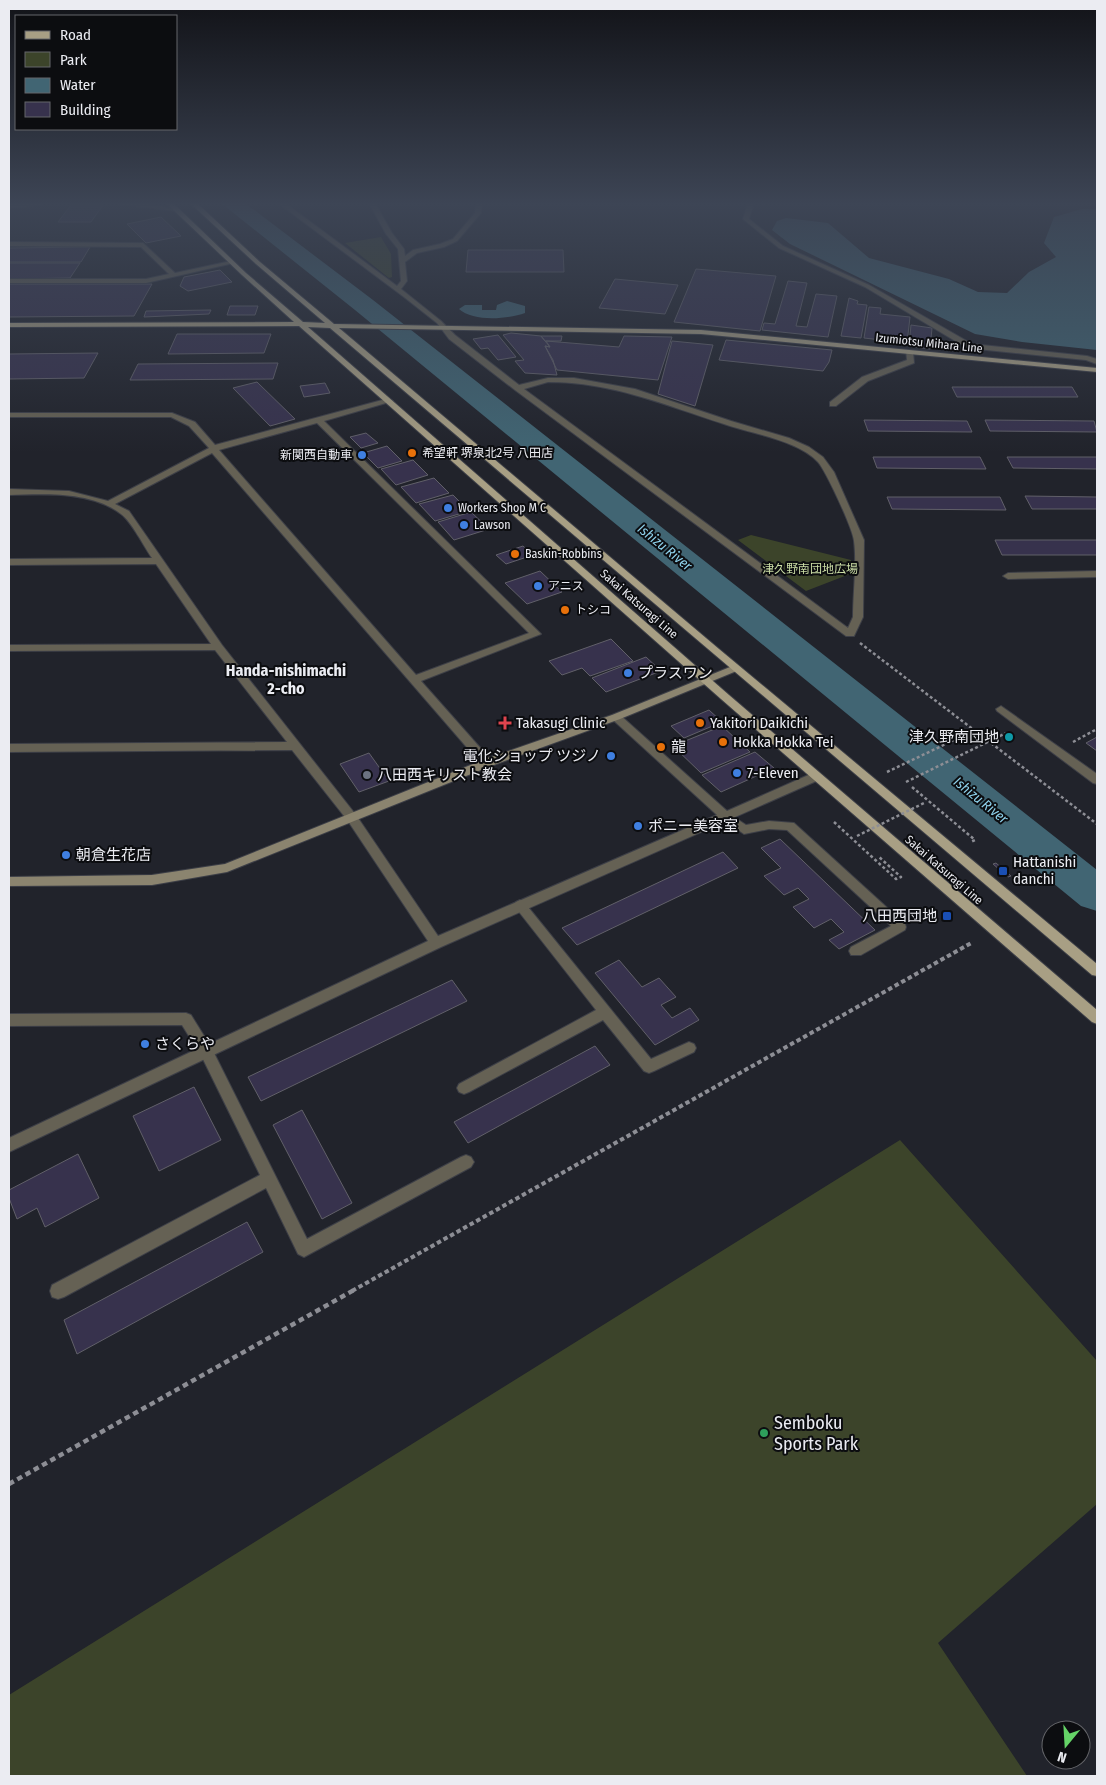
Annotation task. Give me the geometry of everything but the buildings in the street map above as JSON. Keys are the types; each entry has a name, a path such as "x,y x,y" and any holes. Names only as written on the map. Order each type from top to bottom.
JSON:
{"main road":[{"name":"Sakai Katsuragi Line","path":"257,286 816,776 1097,1018"},
{"name":"Sakai Katsuragi Line","path":"287,286 735,668 1097,971"},
{"name":"Izumiotsu Mihara Line","path":"9,325 300,324 353,327 701,332 1097,371"}],"street":[{"path":"392,286 445,328 452,337 518,388 850,634 858,617 859,540 830,472 820,459 806,449 786,440 728,424 635,392 574,380 548,380 518,388"},
{"path":"397,290 400,286"},
{"path":"868,286 970,346 1087,358 1097,362"},
{"path":"833,404 865,378 911,361 909,352"},
{"path":"110,503 215,448 389,401"},
{"path":"9,415 172,415 192,424 215,448 488,763"},
{"path":"319,420 536,634 416,679"},
{"path":"9,492 65,492 110,503 126,513 218,648 352,818 436,943"},
{"path":"9,562 158,561"},
{"path":"1008,576 1097,574"},
{"path":"9,648 218,648"},
{"path":"9,882 152,880 227,868 488,763 616,716 735,668"},
{"path":"1001,710 1097,780"},
{"path":"616,716 744,830 769,825 790,826 900,927 856,951"},
{"path":"9,748 295,746"},
{"path":"9,1145 436,943 816,776"},
{"path":"520,905 649,1067 689,1048"},
{"path":"464,1088 605,1012"},
{"path":"9,1020 186,1019 206,1051 304,1249 466,1162"},
{"path":"58,1291 270,1178"}],"path":[{"path":"850,634 973,731 1097,824"},
{"path":"1056,750 1097,729"},
{"path":"884,773 973,731"},
{"path":"906,782 988,742"},
{"path":"834,822 896,879 901,877 857,836 924,803 971,842 975,840 912,787"},
{"path":"9,1484 972,942"}],"green space":[{"name":"津久野南団地広場","path":"751,535 851,560 850,574 806,591 738,540"},
{"name":"Semboku Sports Park","path":"900,1140 1097,1361 1097,1504 938,1643 1027,1776 9,1776 9,1695"}],"water":[{"path":"877,286 965,286 978,292 1007,293 1014,286 1097,286 1097,350 1022,342 975,334"},
{"path":"507,301 525,306 525,313 509,317 482,318 465,313 459,309 465,305 482,305 482,310 496,310 497,305"}],"waterway":[{"name":"Ishizu River","path":"340,286 1097,894"}],"place":[{"name":"希望軒 堺泉北2号 八田店","path":"412,453"},
{"name":"新関西自動車","path":"362,455"},
{"name":"Workers Shop M C","path":"448,508"},
{"name":"Lawson","path":"464,525"},
{"name":"Baskin-Robbins","path":"515,554"},
{"name":"アニス","path":"538,586"},
{"name":"トシコ","path":"565,610"},
{"name":"プラスワン","path":"628,673"},
{"name":"Takasugi Clinic","path":"505,723"},
{"name":"Yakitori Daikichi","path":"700,723"},
{"name":"津久野南団地","path":"1009,737"},
{"name":"Hokka Hokka Tei","path":"723,742"},
{"name":"龍","path":"661,747"},
{"name":"電化ショップ ツジノ","path":"611,756"},
{"name":"7-Eleven","path":"737,773"},
{"name":"八田西キリスト教会","path":"367,775"},
{"name":"ポニー美容室","path":"638,826"},
{"name":"朝倉生花店","path":"66,855"},
{"name":"Hattanishi danchi","path":"1003,871"},
{"name":"八田西団地","path":"947,916"},
{"name":"さくらや","path":"145,1044"},
{"name":"Semboku Sports Park","path":"764,1433"}],"district":[{"name":"Handa-nishimachi 2-cho","path":"286,679"}]}
